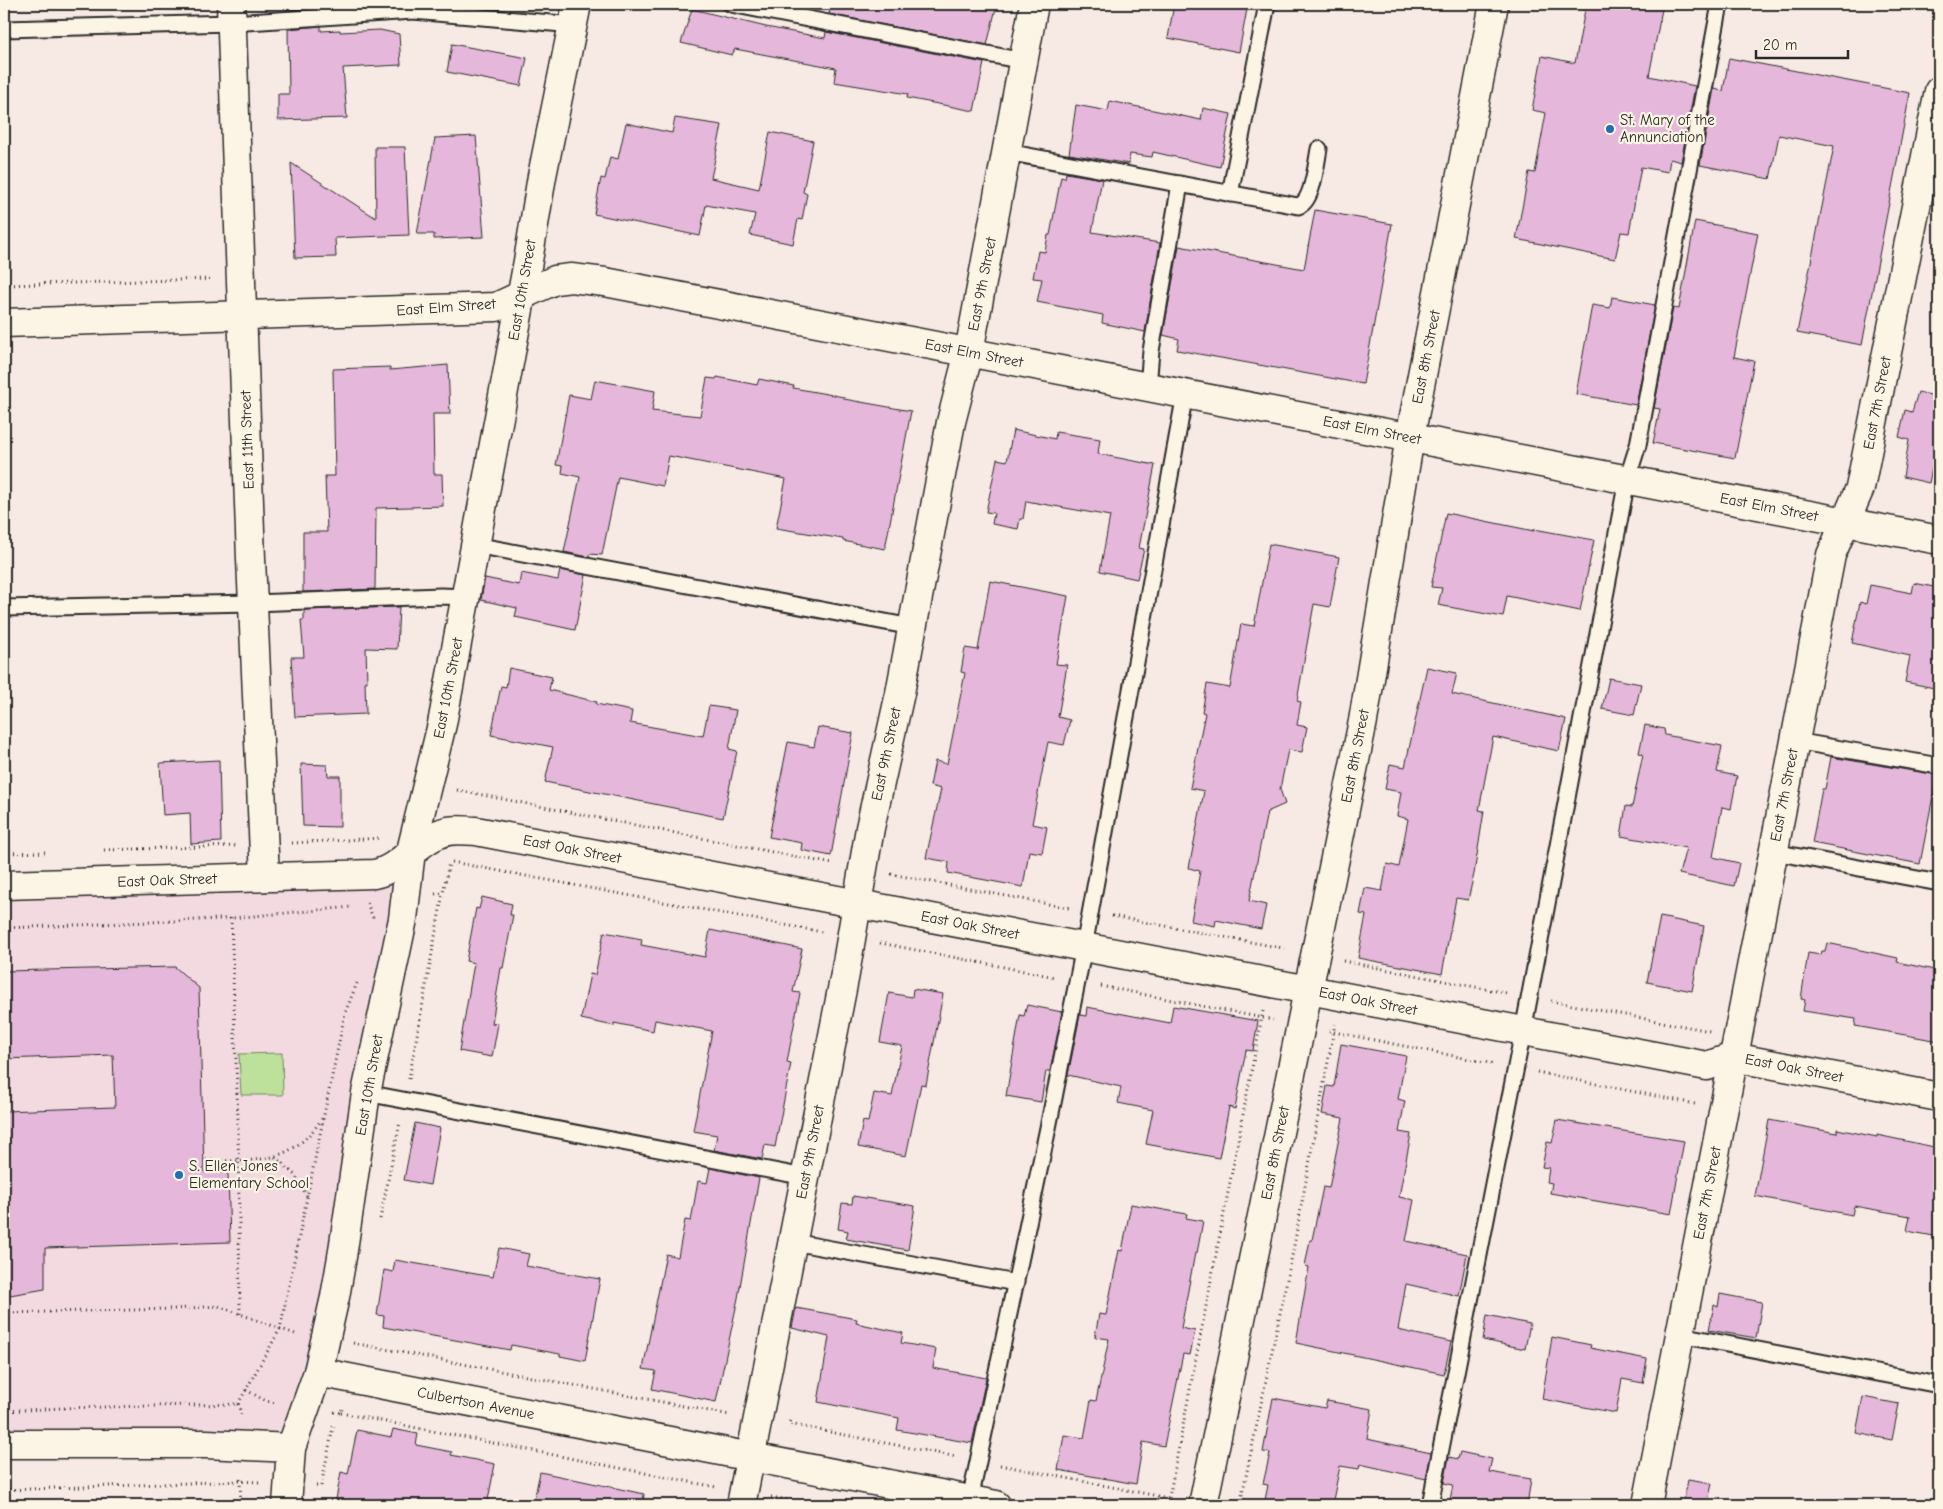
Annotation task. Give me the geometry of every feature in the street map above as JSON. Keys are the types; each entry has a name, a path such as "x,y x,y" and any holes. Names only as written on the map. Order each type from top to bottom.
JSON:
{"street":[{"name":"East 9th Street","path":"742,1499 858,904 870,828 912,627 951,422 969,352 1034,4"},
{"name":"East 8th Street","path":"1203,1505 1363,721 1410,437 1494,4"},
{"name":"East 11th Street","path":"232,13 242,315 265,877"},
{"name":"East 10th Street","path":"318,1372 342,1257 366,1094 402,919 411,851 442,724 542,176 575,14"},
{"name":"East 7th Street","path":"1647,1505 1830,555 1860,488 1939,91"},
{"name":"East Elm Street","path":"4,323 496,307 554,280 572,278 606,282 1939,540"},
{"name":"East Oak Street","path":"4,885 378,873 395,864 429,838 450,830 476,831 1707,1066 1735,1046 1939,1097"},
{"name":"Culbertson Avenue","path":"318,1372 983,1503"},
{"path":"286,1505 291,1448 318,1372"},
{"path":"4,1444 206,1444 291,1448"}],"lane":[{"path":"731,4 1023,62"},
{"path":"1230,194 1267,4"},
{"path":"1430,1505 1523,1031 1627,480 1638,445 1720,4"},
{"path":"4,29 232,13 413,10 575,14"},
{"path":"1006,152 1300,206 1304,204 1309,195 1319,149"},
{"path":"1148,387 1151,352 1180,184"},
{"path":"983,1503 978,1461 1084,947 1185,394"},
{"path":"475,545 912,627"},
{"path":"4,608 253,603 440,596 466,597"},
{"path":"1794,742 1939,766"},
{"path":"1774,852 1939,883"},
{"path":"366,1094 805,1177"},
{"path":"793,1242 1016,1283"},
{"path":"1680,1335 1939,1385"}],"path":[{"path":"4,285 221,279"},
{"path":"450,791 457,790 863,870 1529,997 1735,1046"},
{"path":"366,905 375,922"},
{"path":"231,918 239,1161 240,1315"},
{"path":"4,1412 62,1408 238,1404 280,1329 345,1013 358,982"},
{"path":"1167,1505 1262,1018"},
{"path":"1240,1505 1292,1251 1333,1032"},
{"path":"206,1160 239,1161 274,1158 307,1138 325,1114"},
{"path":"274,1158 296,1175 308,1197"},
{"path":"4,1312 174,1309 218,1306 294,1334 324,1341 358,1343 740,1417"},
{"path":"341,1413 599,1465 742,1499 815,1505"},
{"path":"791,1414 789,1424 1176,1500"},
{"path":"4,1490 240,1481 241,1505"}],"shaded area":[{"name":"S. Ellen Jones Elementary School","path":"411,851 291,1448 4,1451 4,885 346,874"}],"green space":[{"path":"282,1053 283,1095 241,1095 239,1054"}],"building":[{"path":"287,4 314,4 314,8 287,10"},
{"path":"831,4 997,4 987,45 829,14"},
{"path":"1174,4 1248,4 1239,52 1168,38"},
{"name":"St. Mary of the Annunciation","path":"1586,4 1663,4 1649,76 1695,86 1681,162 1670,159 1668,172 1641,167 1629,233 1621,232 1615,259 1516,239 1529,172 1535,173 1546,113 1532,110 1542,56 1575,63"},
{"path":"692,9 766,27 825,38 826,32 984,63 974,111 907,98 908,94 834,82 836,68 735,49 732,55 681,43"},
{"path":"321,26 321,31 380,30 399,34 401,65 343,68 347,118 278,120 278,94 289,94 288,29"},
{"path":"452,44 527,58 521,86 447,72"},
{"path":"1729,58 1910,93 1862,345 1797,333 1834,146 1779,135 1770,179 1700,165 1714,89 1723,91"},
{"path":"1110,101 1201,120 1203,108 1231,114 1220,167 1153,152 1152,157 1130,154 1129,164 1069,154 1076,105 1108,111"},
{"path":"675,118 722,125 711,178 759,189 770,132 813,141 803,192 807,194 802,220 798,219 793,244 750,235 755,214 706,205 700,236 594,214 601,178 605,179 610,157 618,159 626,123 672,133"},
{"path":"476,136 484,237 434,239 434,234 417,234 435,138"},
{"path":"375,147 405,147 409,235 335,238 336,257 295,258 291,163 376,218"},
{"path":"1066,173 1102,179 1092,232 1160,243 1145,332 1102,323 1103,315 1037,302 1042,279 1033,278 1038,251 1045,252 1061,177 1065,178"},
{"path":"1315,210 1392,224 1363,384 1177,350 1179,339 1163,335 1179,246 1304,269"},
{"path":"1695,221 1758,233 1734,357 1754,361 1735,458 1653,443 1660,409 1654,408 1673,308 1679,309"},
{"path":"1612,297 1655,305 1636,405 1576,394 1592,305 1610,308"},
{"path":"448,365 450,414 433,414 434,474 442,474 443,506 376,508 375,589 303,592 303,532 327,532 325,476 335,476 333,369 390,367 390,370"},
{"path":"717,377 757,385 759,379 794,386 793,388 844,397 844,399 911,411 885,549 843,541 843,539 776,528 786,479 669,456 663,486 618,477 602,555 590,554 589,557 564,552 580,477 562,473 563,466 556,465 569,395 591,399 595,380 655,391 652,411 700,416 707,378 716,379"},
{"path":"1918,392 1939,397 1939,435 1929,483 1903,477 1909,440 1899,437 1905,410 1912,412"},
{"path":"1013,430 1055,439 1056,432 1100,439 1098,454 1155,465 1139,548 1144,549 1137,579 1100,571 1110,516 1026,501 1023,519 1020,519 1018,529 992,524 994,513 986,512 997,459 1007,461"},
{"path":"1446,513 1534,531 1534,529 1594,540 1580,611 1507,596 1503,617 1438,605 1442,588 1431,587"},
{"path":"1269,544 1339,557 1330,607 1314,604 1297,701 1301,702 1297,725 1307,727 1302,752 1288,750 1280,789 1285,804 1267,812 1249,901 1266,905 1261,929 1216,920 1215,926 1191,921 1200,871 1189,868 1204,791 1190,788 1205,713 1202,712 1207,684 1230,688 1241,624 1254,626"},
{"path":"560,570 586,575 575,630 515,617 517,608 481,600 485,578 519,585 521,573 558,580"},
{"path":"990,581 1068,596 1056,664 1067,665 1058,717 1070,720 1064,745 1048,742 1032,824 1047,827 1042,853 1029,851 1023,887 948,873 949,862 926,858 941,789 930,786 935,761 947,764 965,673 961,672 965,648 978,650"},
{"path":"1914,583 1939,588 1939,689 1905,682 1910,656 1852,643 1860,602 1866,604 1870,585 1912,593"},
{"path":"399,607 397,649 366,648 366,714 295,717 291,657 304,657 301,620 304,620 304,610"},
{"path":"1427,667 1457,673 1452,694 1566,719 1559,751 1493,737 1479,810 1484,811 1474,874 1468,900 1456,898 1442,974 1358,958 1366,915 1360,914 1365,888 1382,891 1387,864 1399,867 1408,819 1397,816 1401,792 1385,789 1390,764 1405,767"},
{"path":"509,668 552,677 549,690 597,702 596,704 632,711 630,723 703,736 709,706 736,710 729,749 737,751 723,818 545,782 553,747 491,735 501,686 506,687"},
{"path":"1609,678 1641,684 1634,715 1602,709"},
{"path":"1645,725 1664,729 1665,735 1722,746 1717,772 1737,776 1731,809 1722,807 1713,857 1739,863 1734,886 1679,874 1686,848 1621,836 1626,806 1632,807 1643,754 1639,753"},
{"path":"818,727 853,733 831,856 801,850 802,843 769,837 788,742 814,747"},
{"path":"1831,757 1937,775 1920,864 1812,843 1822,789 1825,789"},
{"path":"219,760 221,842 191,844 190,813 163,815 160,763"},
{"path":"301,764 327,765 328,776 340,776 340,827 303,826"},
{"path":"482,897 512,904 510,915 513,915 503,968 501,968 492,1023 498,1024 492,1057 459,1051 474,963 466,961 476,908 479,909"},
{"path":"1660,917 1704,926 1692,991 1647,982"},
{"path":"710,930 802,949 793,992 800,993 787,1062 791,1063 775,1147 765,1145 762,1159 714,1150 717,1135 693,1131 712,1031 655,1020 653,1031 581,1019 590,974 595,975 604,932 642,939 641,945 705,957"},
{"path":"1827,943 1898,958 1897,962 1939,971 1939,1041 1855,1026 1856,1019 1803,1011 1805,1000 1801,999 1808,953 1821,955 1822,951 1825,951"},
{"path":"175,967 199,988 204,1172 228,1173 230,1242 45,1248 45,1289 4,1296 4,1111 115,1107 113,1055 4,1059 4,971"},
{"path":"913,989 943,994 926,1085 921,1084 906,1156 858,1147 863,1121 868,1122 874,1093 892,1096 902,1046 880,1042 889,993 912,997"},
{"path":"1027,1005 1062,1012 1050,1071 1046,1071 1041,1102 1006,1096 1020,1015 1024,1016"},
{"path":"1173,1006 1258,1021 1253,1051 1246,1050 1235,1109 1229,1107 1219,1158 1146,1144 1153,1110 1118,1103 1121,1087 1068,1075 1080,1015 1086,1016 1087,1007 1170,1023"},
{"path":"1341,1044 1406,1056 1398,1099 1405,1101 1399,1132 1411,1134 1399,1197 1414,1200 1406,1241 1467,1254 1459,1296 1406,1284 1398,1330 1451,1342 1444,1374 1296,1343 1309,1267 1305,1266 1310,1240 1312,1240 1323,1187 1329,1188 1343,1118 1322,1114 1327,1086 1334,1087"},
{"path":"1557,1120 1684,1141 1671,1214 1550,1193 1552,1183 1547,1182 1549,1168 1542,1167 1547,1142 1552,1143"},
{"path":"1769,1120 1837,1133 1837,1129 1877,1137 1877,1135 1939,1148 1939,1237 1907,1231 1910,1216 1854,1206 1852,1215 1755,1196"},
{"path":"415,1123 440,1128 430,1185 404,1180"},
{"path":"710,1168 759,1178 738,1298 716,1402 652,1389 656,1371 643,1369 666,1254 678,1257 685,1220 691,1221 698,1181 707,1183"},
{"path":"853,1196 915,1206 908,1250 846,1239 848,1231 838,1229 842,1203 852,1204"},
{"path":"1131,1204 1187,1214 1186,1218 1203,1221 1181,1328 1195,1331 1190,1355 1183,1354 1164,1446 1143,1442 1136,1484 1058,1470 1064,1435 1084,1438 1091,1400 1096,1401 1109,1339 1095,1337 1099,1314 1106,1315 1119,1250 1122,1251"},
{"path":"499,1248 529,1254 526,1266 600,1279 585,1361 560,1356 560,1354 511,1345 510,1350 383,1327 384,1316 377,1315 384,1270 393,1272 395,1260 493,1277"},
{"path":"1720,1294 1762,1302 1756,1338 1709,1330 1714,1305 1718,1307"},
{"path":"796,1308 857,1319 856,1323 903,1333 901,1343 936,1349 933,1368 986,1378 972,1443 897,1430 899,1418 818,1402 829,1337 792,1328"},
{"path":"1487,1315 1530,1324 1525,1349 1483,1340"},
{"path":"1552,1337 1591,1345 1590,1348 1647,1359 1643,1383 1622,1379 1616,1413 1542,1399"},
{"path":"1863,1397 1899,1404 1892,1440 1856,1433"},
{"path":"1273,1398 1325,1408 1327,1401 1372,1409 1367,1439 1431,1453 1426,1479 1360,1464 1359,1469 1340,1466 1332,1505 1264,1505 1268,1485 1263,1484 1270,1453 1263,1452"},
{"path":"393,1429 418,1434 416,1445 452,1452 451,1455 495,1464 487,1505 335,1505 341,1472 348,1474 357,1430 391,1437"},
{"path":"1460,1452 1492,1459 1489,1472 1531,1479 1527,1505 1449,1505 1453,1485 1444,1483 1449,1457 1458,1459"},
{"path":"540,1472 644,1494 643,1505 533,1505"},
{"path":"1688,1480 1712,1484 1707,1505 1683,1505"}],"place":[{"name":"St. Mary of the Annunciation","path":"1610,129"},
{"name":"S. Ellen Jones Elementary School","path":"179,1175"}]}
